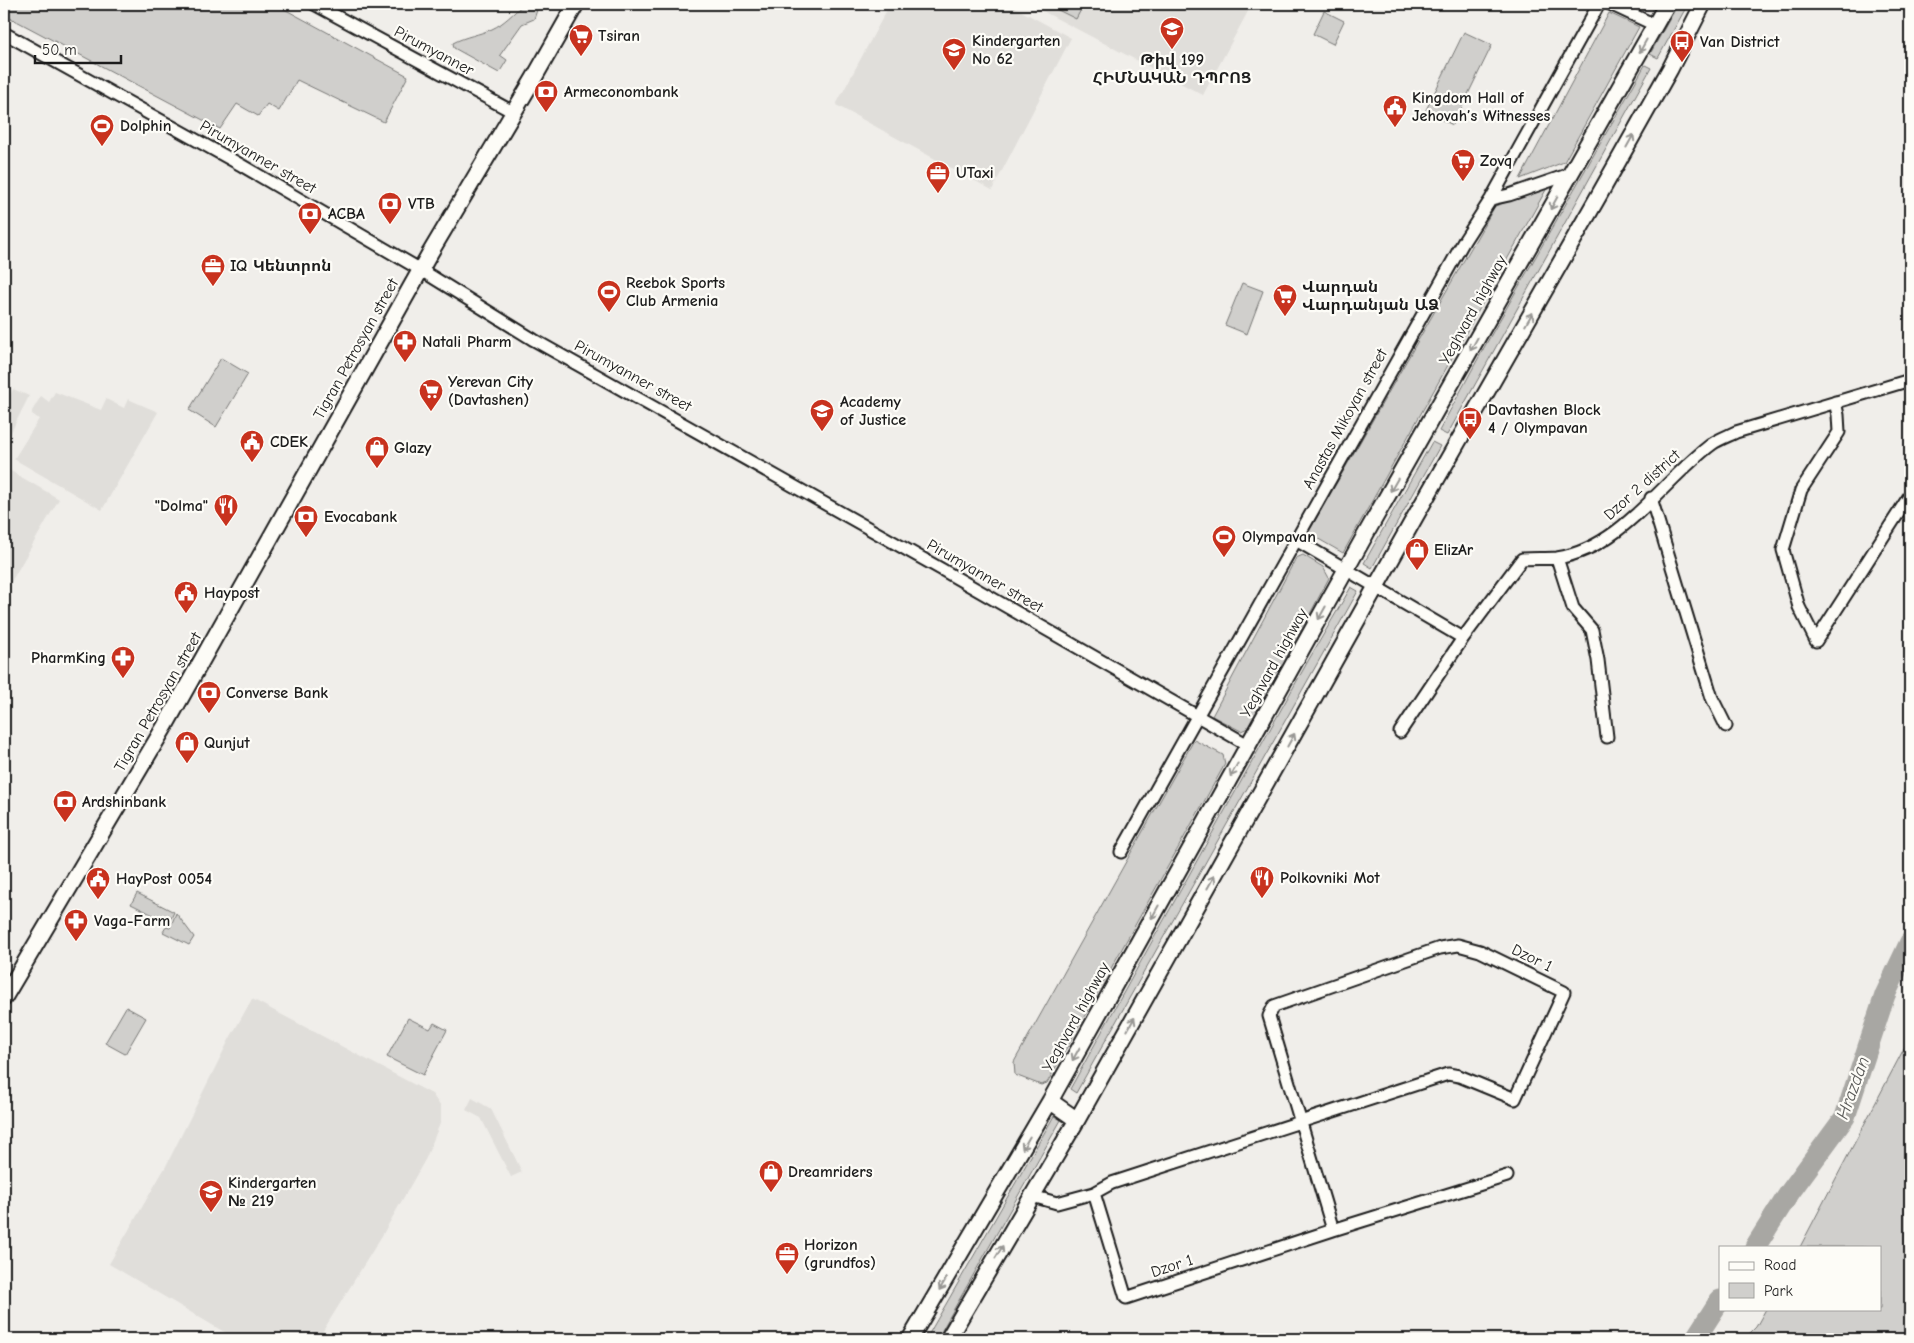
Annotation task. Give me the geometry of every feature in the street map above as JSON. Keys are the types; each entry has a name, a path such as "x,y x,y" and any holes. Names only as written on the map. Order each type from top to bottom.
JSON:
{"main road":[{"name":"Tigran Petrosyan street","path":"510,110 566,4"},
{"name":"Tigran Petrosyan street","path":"4,988 75,869 418,268 510,110 576,4"},
{"name":"Yeghvard highway","path":"910,1339 1050,1101 1346,570 1667,4"},
{"path":"948,1339 1077,1120 1377,588 1415,517 1656,93 1703,4"},
{"name":"Tigran Petrosyan street","path":"4,998 166,726 418,268"},
{"path":"1050,1101 1077,1120"}],"street":[{"name":"Pirumyanner","path":"314,4 510,110"},
{"name":"Anastas Mikoyan street","path":"1121,852 1460,250 1491,199 1599,4"},
{"path":"1610,4 1655,25"},
{"name":"Pirumyanner street","path":"4,33 241,165 418,268 534,340 941,569 1196,717 1248,745"},
{"path":"1491,199 1509,195 1570,174"},
{"name":"Dzor 2 district","path":"1463,638 1522,559 1557,558 1583,549 1618,532 1652,498 1713,443 1736,432 1910,380"},
{"path":"1835,402 1839,432 1801,490 1783,550 1799,608 1816,641 1910,496"},
{"path":"1652,498 1712,698 1726,726"},
{"path":"1296,540 1463,638 1400,732"},
{"path":"1557,558 1573,608 1592,630 1598,660 1607,737"},
{"name":"Dzor 1","path":"1032,1196 1057,1203 1094,1193 1112,1183 1300,1122 1448,1074 1458,1076 1515,1099 1564,992 1480,951 1458,945 1440,948 1274,1006 1269,1016 1300,1122 1333,1230"},
{"name":"Dzor 1","path":"1094,1193 1126,1298 1333,1230 1507,1176"}],"shaded area":[{"name":"Kindergarten No 62","path":"890,4 1008,4 1071,38 992,190 836,105"},
{"name":"Թիվ 199 ՀԻՄՆԱԿԱՆ ԴՊՐՈՑ","path":"1029,4 1252,4 1203,95"},
{"path":"13,389 29,396 7,440 4,438 4,407"},
{"path":"55,392 101,410 106,399 124,408 128,399 158,412 102,510 14,459 39,419 32,414 32,411 41,396 49,402"},
{"path":"4,467 59,499 4,594"},
{"path":"252,999 432,1094 441,1107 441,1121 426,1158 383,1234 318,1339 236,1339 109,1264 166,1166 229,1040"},
{"path":"472,1098 491,1109 522,1172 511,1177 481,1118 466,1110"}],"green space":[{"path":"7,4 275,4 408,76 384,122 297,80 279,111 267,104 258,116 237,104 220,129 7,16"},
{"path":"524,4 539,4 534,19 522,24 500,55 507,60 499,73 454,48 453,43 497,27"},
{"path":"1046,4 1084,4 1076,19"},
{"path":"1678,4 1688,4 1658,58 1650,54"},
{"path":"1324,11 1344,21 1333,44 1313,34"},
{"path":"1609,13 1639,27 1564,162 1520,179"},
{"path":"1464,32 1492,45 1453,125 1425,112"},
{"path":"1645,65 1651,68 1447,435 1439,431 1486,344"},
{"path":"1547,188 1343,553 1308,533 1495,206"},
{"path":"1242,283 1263,291 1247,334 1225,325"},
{"path":"221,358 248,374 216,427 189,410"},
{"path":"1432,442 1440,446 1372,568 1364,563"},
{"path":"1303,555 1323,567 1329,578 1250,727 1241,731 1212,716 1296,558"},
{"path":"1351,587 1358,591 1076,1093 1070,1089"},
{"path":"1194,740 1223,755 1225,764 1047,1083 1041,1085 1015,1075 1014,1062"},
{"path":"137,893 174,912 169,923 131,904"},
{"path":"176,913 194,937 189,945 163,932 166,927 170,928"},
{"path":"126,1007 146,1018 125,1054 105,1043"},
{"path":"408,1018 430,1029 434,1023 447,1030 423,1075 387,1057"},
{"path":"1910,1037 1910,1339 1744,1339 1756,1327 1765,1310 1882,1310 1882,1246 1801,1246"},
{"path":"1054,1116 1061,1120 937,1339 926,1339"}],"waterway":[{"name":"Hrazdan","path":"1756,1246 1790,1192 1845,1117 1885,995 1910,942"},
{"name":"Hrazdan","path":"1695,1339 1719,1302"}],"place":[{"name":"Թիվ 199 ՀԻՄՆԱԿԱՆ ԴՊՐՈՑ","path":"1172,50"},
{"name":"Tsiran","path":"581,57"},
{"name":"Van District","path":"1682,63"},
{"name":"Kindergarten No 62","path":"954,71"},
{"name":"Armeconombank","path":"546,113"},
{"name":"Kingdom Hall of Jehovah’s Witnesses","path":"1395,128"},
{"name":"Dolphin","path":"102,147"},
{"name":"Zovq","path":"1463,182"},
{"name":"UTaxi","path":"938,194"},
{"name":"VTB","path":"390,225"},
{"name":"ACBA","path":"310,235"},
{"name":"IQ Կենտրոն","path":"213,287"},
{"name":"Reebok Sports Club Armenia","path":"609,313"},
{"name":"Վարդան Վարդանյան ԱՁ","path":"1285,317"},
{"name":"Natali Pharm","path":"405,363"},
{"name":"Yerevan City (Davtashen)","path":"431,412"},
{"name":"Academy of Justice","path":"822,432"},
{"name":"Davtashen Block 4 / Olympavan","path":"1470,440"},
{"name":"CDEK","path":"252,463"},
{"name":"Glazy","path":"377,469"},
{"name":"\"Dolma\"","path":"226,527"},
{"name":"Evocabank","path":"306,538"},
{"name":"Olympavan","path":"1224,558"},
{"name":"ElizAr","path":"1417,571"},
{"name":"Haypost","path":"186,614"},
{"name":"PharmKing","path":"123,679"},
{"name":"Converse Bank","path":"209,714"},
{"name":"Qunjut","path":"187,764"},
{"name":"Ardshinbank","path":"65,823"},
{"name":"Polkovniki Mot","path":"1262,899"},
{"name":"HayPost 0054","path":"98,900"},
{"name":"Vaga-Farm","path":"76,942"},
{"name":"Dreamriders","path":"771,1193"},
{"name":"Kindergarten № 219","path":"211,1213"},
{"name":"Horizon (grundfos)","path":"787,1275"}]}
